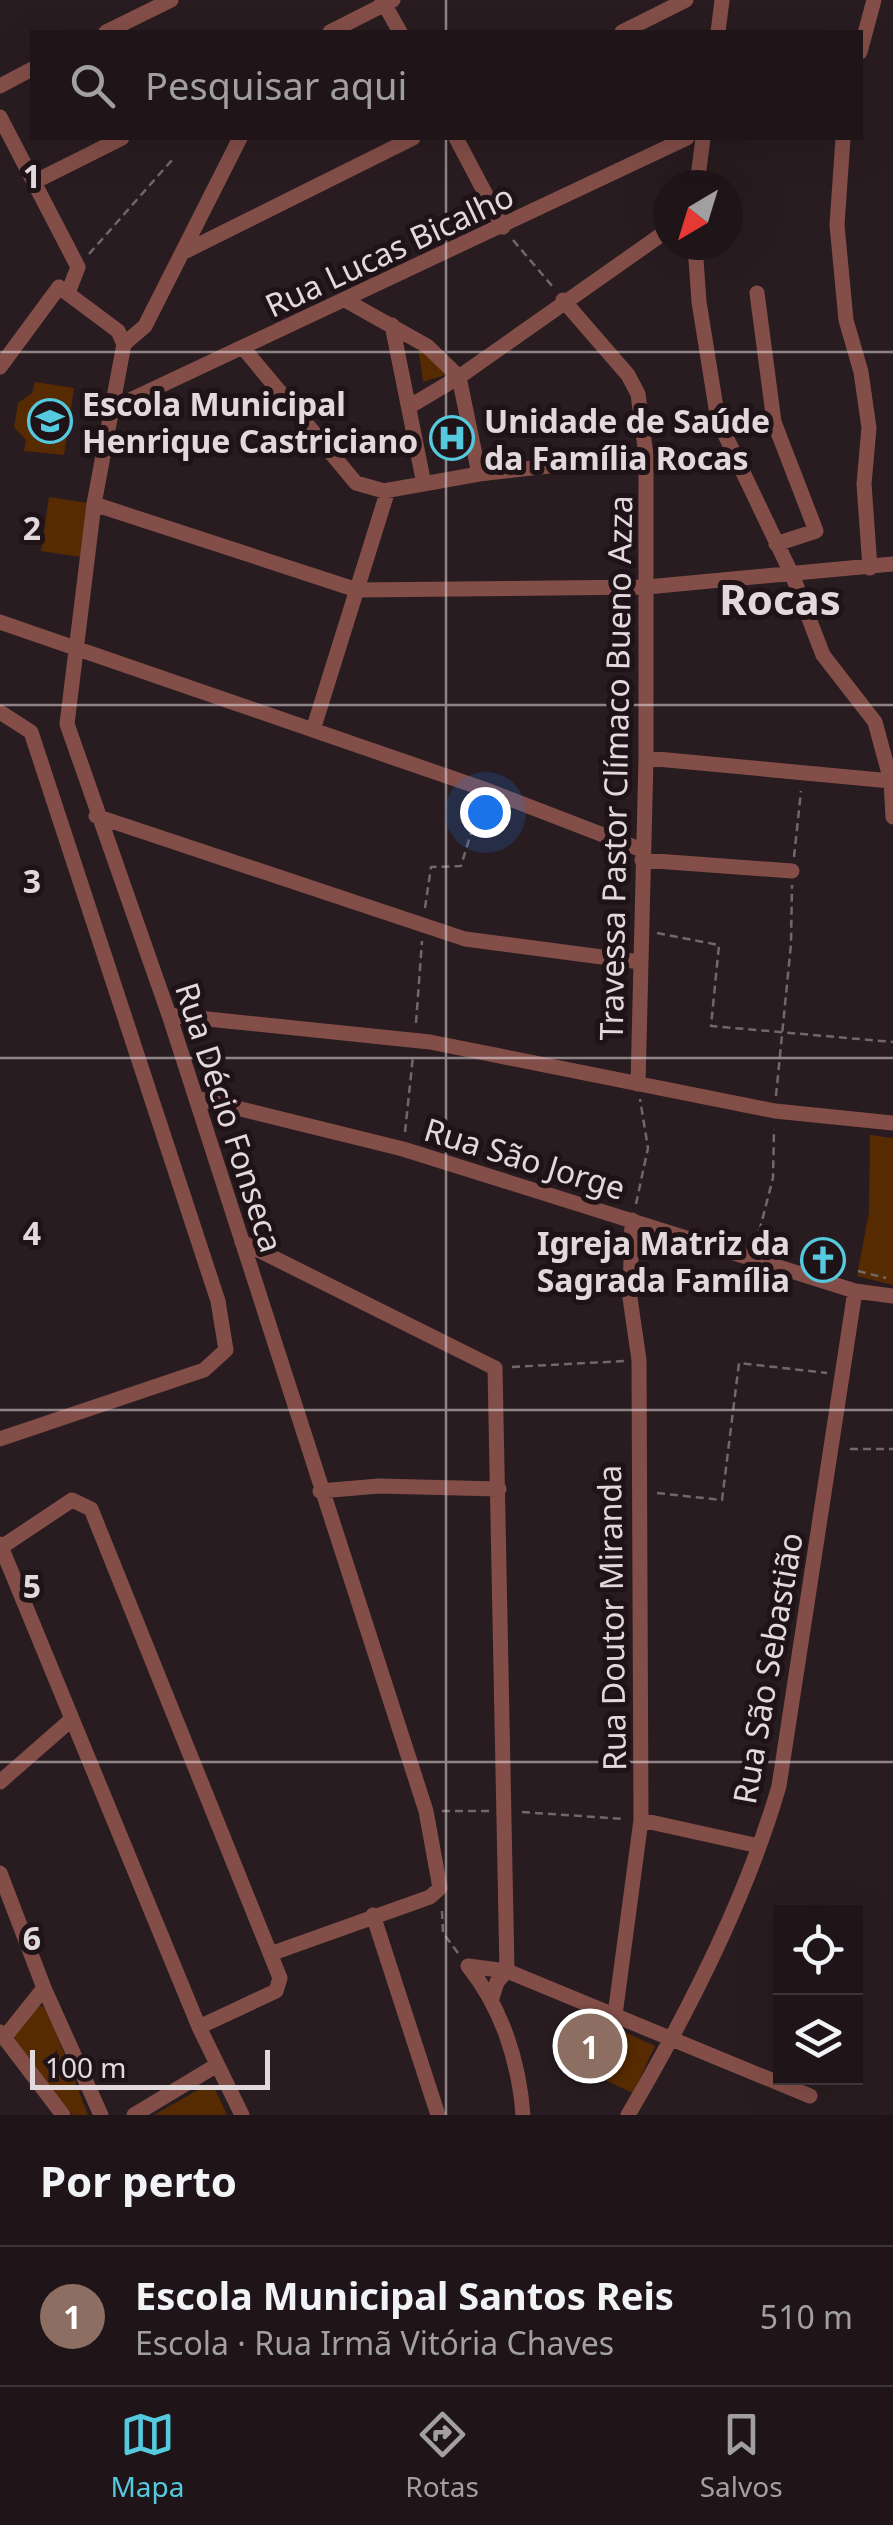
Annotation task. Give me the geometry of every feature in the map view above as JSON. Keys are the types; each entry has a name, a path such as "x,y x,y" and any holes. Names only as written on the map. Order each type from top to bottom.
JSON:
{"street":[{"path":"110,30 171,0"},
{"path":"626,30 686,0"},
{"path":"718,30 722,0"},
{"path":"863,41 874,0"},
{"path":"334,30 386,1 399,30"},
{"path":"0,86 30,71"},
{"path":"0,117 78,267 0,367"},
{"path":"36,180 118,140"},
{"name":"Rua Décio Fonseca","path":"239,140 186,251 144,326 124,344 94,504 67,724 96,816 169,1015 426,1810 440,1888"},
{"path":"186,251 409,140"},
{"path":"457,140 503,227"},
{"name":"Rua Lucas Bicalho","path":"113,408 684,140"},
{"path":"699,170 704,140"},
{"path":"843,140 838,225 846,320 869,428 864,484 870,568"},
{"path":"412,405 459,377 653,240"},
{"path":"696,260 698,302 718,420 793,576 824,655 874,722 891,781 893,817"},
{"path":"61,291 118,331 124,344"},
{"path":"757,293 774,422 816,531 776,544"},
{"path":"345,300 427,346 459,377 479,474"},
{"name":"Travessa Pastor Clímaco Bueno Azza","path":"563,300 628,375 638,394 646,455 646,758 638,1084"},
{"path":"392,325 412,405 424,484"},
{"path":"244,349 356,483 386,490 479,474 646,455"},
{"path":"312,730 359,590 386,490"},
{"path":"94,504 359,590 647,587 893,564"},
{"path":"0,622 484,789 642,855 792,871"},
{"path":"0,712 31,732 218,1301 226,1350 204,1370 0,1439"},
{"path":"646,758 891,781"},
{"path":"96,816 422,928 465,939 640,962"},
{"path":"169,1015 415,1040 775,1111 893,1123"},
{"name":"Rua São Jorge","path":"196,1098 403,1149 855,1291 893,1296"},
{"name":"Rua Doutor Miranda","path":"615,2015 641,1820 636,1490 639,1360 630,1298 632,1220"},
{"path":"242,1242 495,1368 507,1970 497,1982 492,1998"},
{"name":"Rua São Sebastião","path":"628,2115 674,2038 759,1846 779,1786 855,1291"},
{"path":"320,1491 379,1486 499,1489"},
{"path":"198,2026 276,1991 280,1978 92,1508 72,1500 0,1547 198,2026 242,2115"},
{"path":"0,1782 72,1719"},
{"path":"641,1820 759,1846"},
{"path":"0,1873 44,1988 101,2115"},
{"path":"273,1953 430,1896 440,1888"},
{"path":"373,1915 438,2115"},
{"path":"468,1966 507,1970 773,2077"},
{"path":"468,1966 492,1998 512,2057 523,2115"},
{"path":"44,1988 2,2035 63,2115"},
{"path":"134,2115 218,2065"},
{"path":"790,2085 810,2096"}],"path":[{"path":"78,267 172,160"},
{"path":"503,227 563,300"},
{"path":"752,1260 772,1178 780,1035 791,944 792,871 803,773"},
{"path":"403,1149 431,867 461,866 484,789"},
{"path":"641,930 718,945 711,1026 893,1042"},
{"path":"632,1220 648,1148 638,1084"},
{"path":"858,1271 893,1280"},
{"path":"495,1368 639,1360"},
{"path":"636,1490 722,1500 739,1363 842,1374"},
{"path":"831,1449 893,1449"},
{"path":"426,1810 641,1820"},
{"path":"440,1888 443,1933 468,1966"}],"shaded area":[{"path":"418,345 427,348 445,375 423,382"},
{"path":"35,382 74,388 64,455 24,451 26,440 14,427 18,403 32,393"},
{"path":"49,497 88,503 80,557 41,551"},
{"path":"870,1135 893,1138 893,1285 857,1276 869,1212"},
{"path":"34,2007 47,2010 88,2115 73,2115 15,2042 14,2034"},
{"path":"620,2030 655,2046 633,2093 598,2077"},
{"path":"205,2086 215,2089 227,2115 154,2115"}],"place":[{"name":"Escola Municipal Henrique Castriciano","path":"50,421"},
{"name":"Unidade de Saúde da Família Rocas","path":"452,438"},
{"name":"Igreja Matriz da Sagrada Família","path":"823,1260"},
{"name":"Escola Municipal Santos Reis","path":"590,2046"}],"district":[{"name":"Rocas","path":"780,598"}]}
